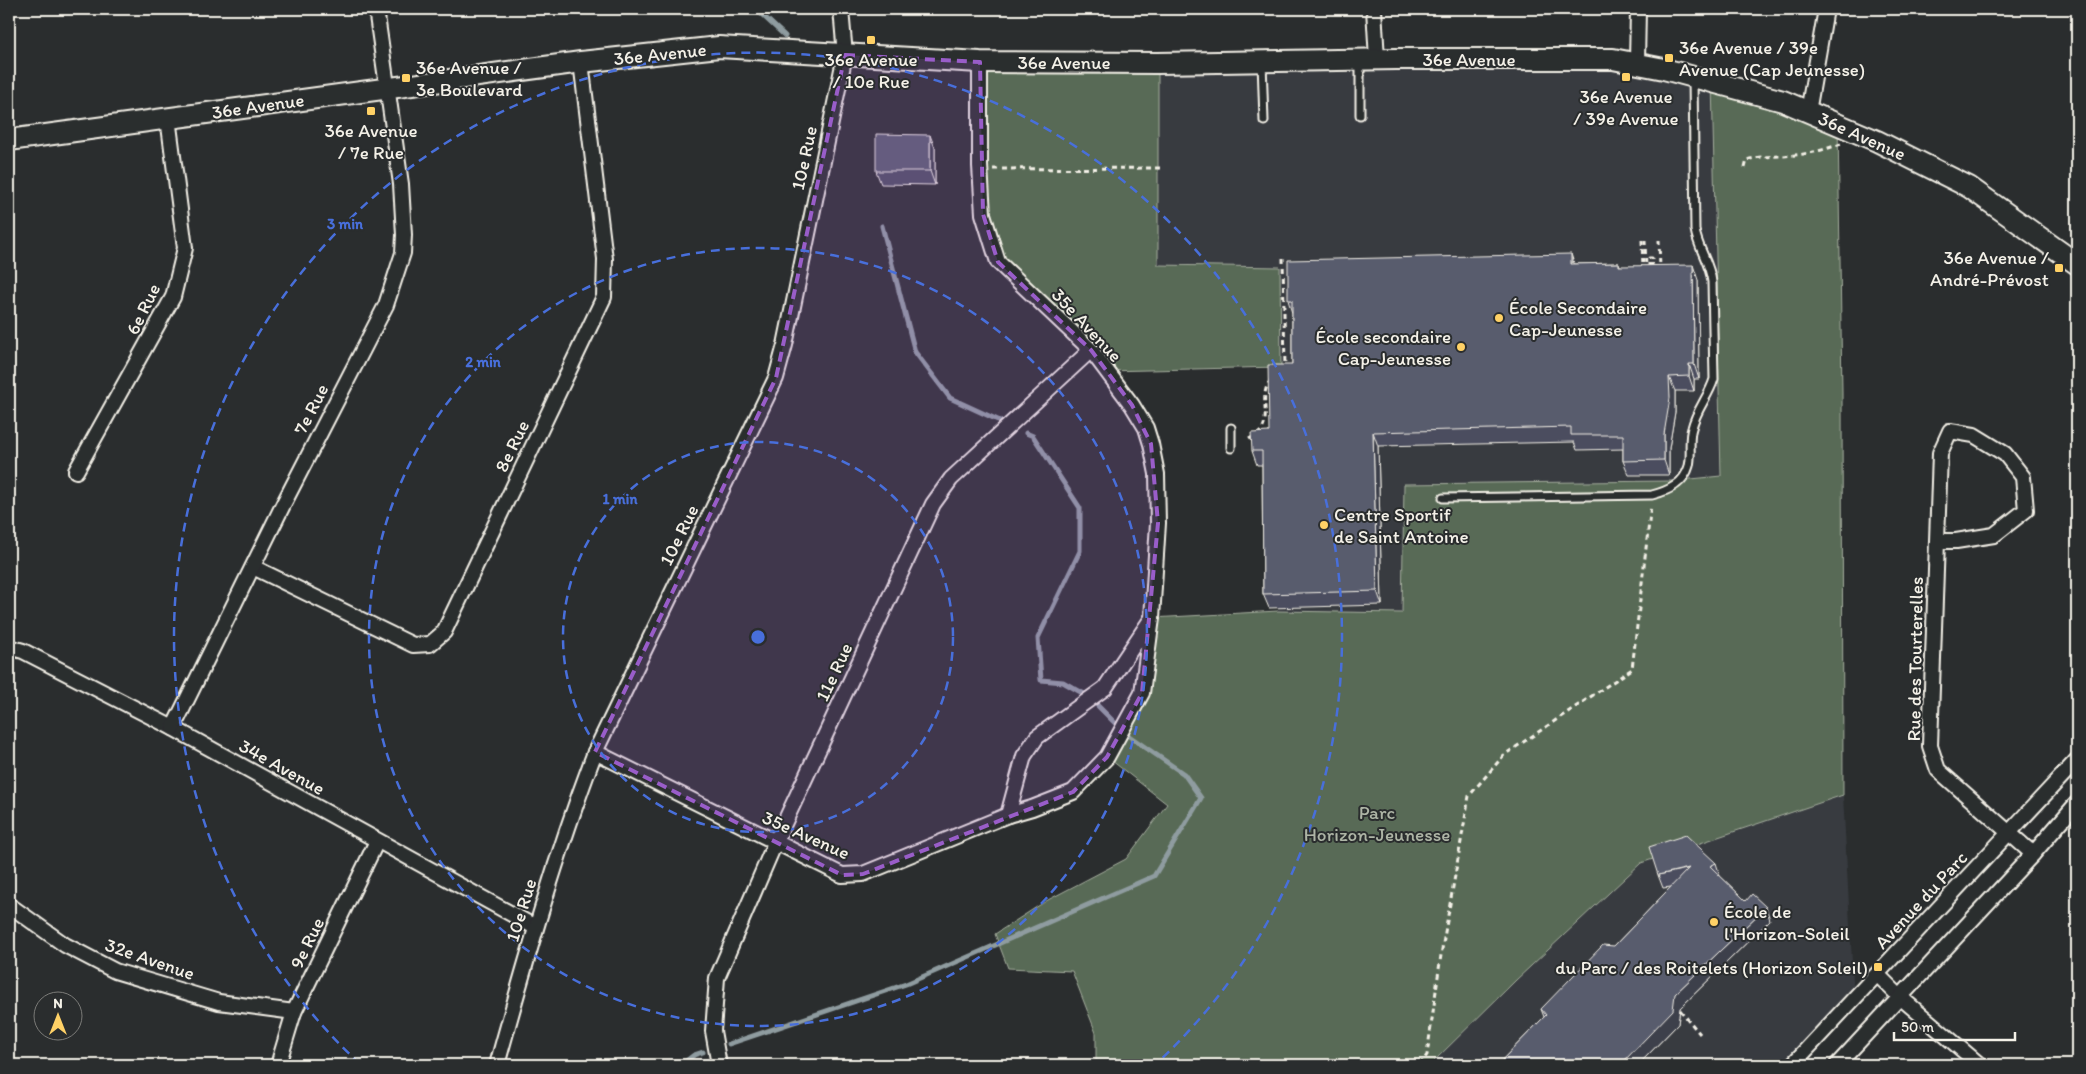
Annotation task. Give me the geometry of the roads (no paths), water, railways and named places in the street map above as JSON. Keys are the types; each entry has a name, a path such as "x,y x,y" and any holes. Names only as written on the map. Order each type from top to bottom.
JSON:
{"street":[{"name":"7e Rue","path":"173,728 386,305 396,277 402,254 401,184 376,9"},
{"name":"10e Rue","path":"497,1065 534,927 595,752 776,378 785,345 845,55 841,9"},
{"path":"1368,59 1374,9"},
{"path":"1637,64 1638,9"},
{"path":"1808,112 1826,9"},
{"name":"36e Avenue","path":"9,140 581,62 719,48 980,62 1613,59 1693,76 1783,101 1877,141 1970,187 2077,264"},
{"name":"8e Rue","path":"253,567 412,645 430,644 444,632 604,297 605,259 581,62"},
{"name":"35e Avenue","path":"595,752 842,875 864,874 1008,815 1032,808 1072,792 1107,756 1142,693 1152,618 1158,523 1157,474 1146,428 1132,405 1091,350 998,262 983,214 980,166 980,62"},
{"name":"6e Rue","path":"76,471 172,297 181,264 185,248 168,118"},
{"name":"11e Rue","path":"719,1065 713,1031 718,978 775,843 933,504 951,480 1091,350"},
{"name":"Rue des Tourterelles","path":"1937,540 1956,541 1994,535 2026,510 2023,477 2005,454 1974,435 1950,430 1940,454 1937,540 1930,746 1938,770 2033,854"},
{"path":"1008,815 1024,756 1037,737 1105,688 1152,618"},
{"name":"34e Avenue","path":"9,647 23,650 173,728 534,927"},
{"name":"Avenue du Parc","path":"1792,1065 2077,760"},
{"path":"1837,1065 2077,804"},
{"name":"9e Rue","path":"278,1065 294,1012 377,841"},
{"name":"32e Avenue","path":"9,905 65,945 115,971 219,1002 294,1012"},
{"path":"1878,975 1900,997 1980,1065"}],"lane":[{"path":"1360,115 1368,59"},
{"path":"1262,61 1264,121"},
{"path":"1443,498 1652,495 1669,491 1684,477 1689,465 1689,442 1692,426 1710,392 1714,379 1712,282 1710,269 1696,240 1695,230 1693,76"},
{"path":"1231,428 1231,448"}],"waterway":[{"path":"756,9 785,36"},
{"path":"882,226 915,352 950,398 1000,421"},
{"path":"1026,433 1033,436 1080,508 1080,551 1038,638 1041,680 1063,682 1086,695"},
{"path":"1097,705 1115,723"},
{"path":"729,1044 906,984 1154,876 1201,798 1184,774 1129,736"},
{"path":"681,1065 694,1055 703,1052"}],"place":[{"name":"36e Avenue / 10e Rue","path":"871,40"},
{"name":"36e Avenue / 39e Avenue (Cap Jeunesse)","path":"1669,58"},
{"name":"36e Avenue / 39e Avenue","path":"1626,77"},
{"name":"36e Avenue / 3e Boulevard","path":"406,78"},
{"name":"36e Avenue / 7e Rue","path":"371,111"},
{"name":"36e Avenue / André-Prévost","path":"2059,268"},
{"name":"École Secondaire Cap-Jeunesse","path":"1499,318"},
{"name":"École secondaire Cap-Jeunesse","path":"1461,347"},
{"name":"Centre Sportif de Saint Antoine","path":"1324,525"},
{"name":"École de l'Horizon-Soleil","path":"1714,922"},
{"name":"du Parc / des Roitelets (Horizon Soleil)","path":"1878,967"}],"park label":[{"name":"Parc Horizon-Jeunesse","path":"1377,823"}]}
